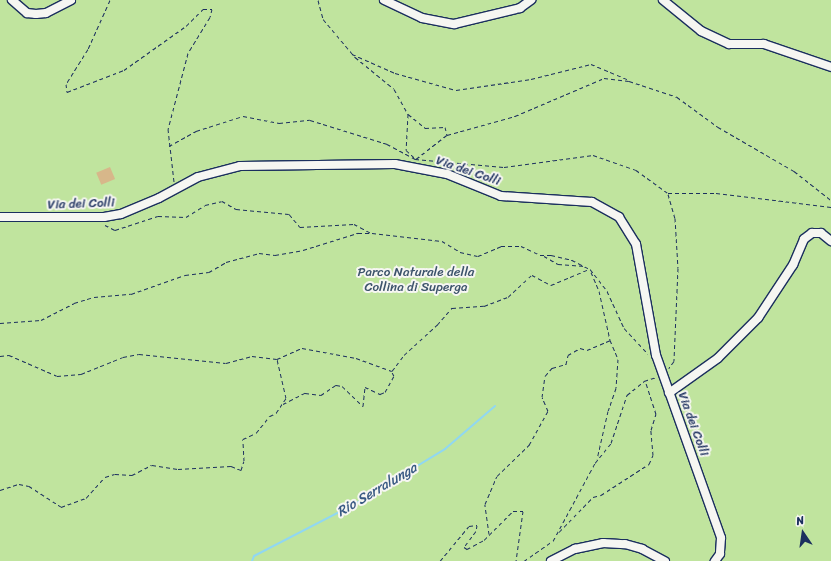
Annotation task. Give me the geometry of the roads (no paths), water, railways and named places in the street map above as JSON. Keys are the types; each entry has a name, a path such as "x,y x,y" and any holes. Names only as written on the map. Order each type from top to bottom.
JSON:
{"street":[{"path":"12,0 27,13 36,14 46,13 71,0"},
{"path":"384,0 422,18 454,24 520,8 531,0"},
{"path":"663,0 700,31 729,44 764,44 831,67"},
{"name":"Via dei Colli","path":"0,217 110,216 139,208 198,177 240,166 395,164 447,174 501,196 592,202 619,217 636,244 656,355 720,538 720,554 714,561"},
{"path":"669,393 718,358 758,318 793,265 804,239 812,233 821,233 831,241"},
{"path":"551,561 575,549 603,543 625,544 642,549 665,561"}],"waterway":[{"name":"Rio Serralunga","path":"252,561 254,556 353,505 445,449 495,406"}],"park label":[{"name":"Parco Naturale della Collina di Superga","path":"416,280"}]}
